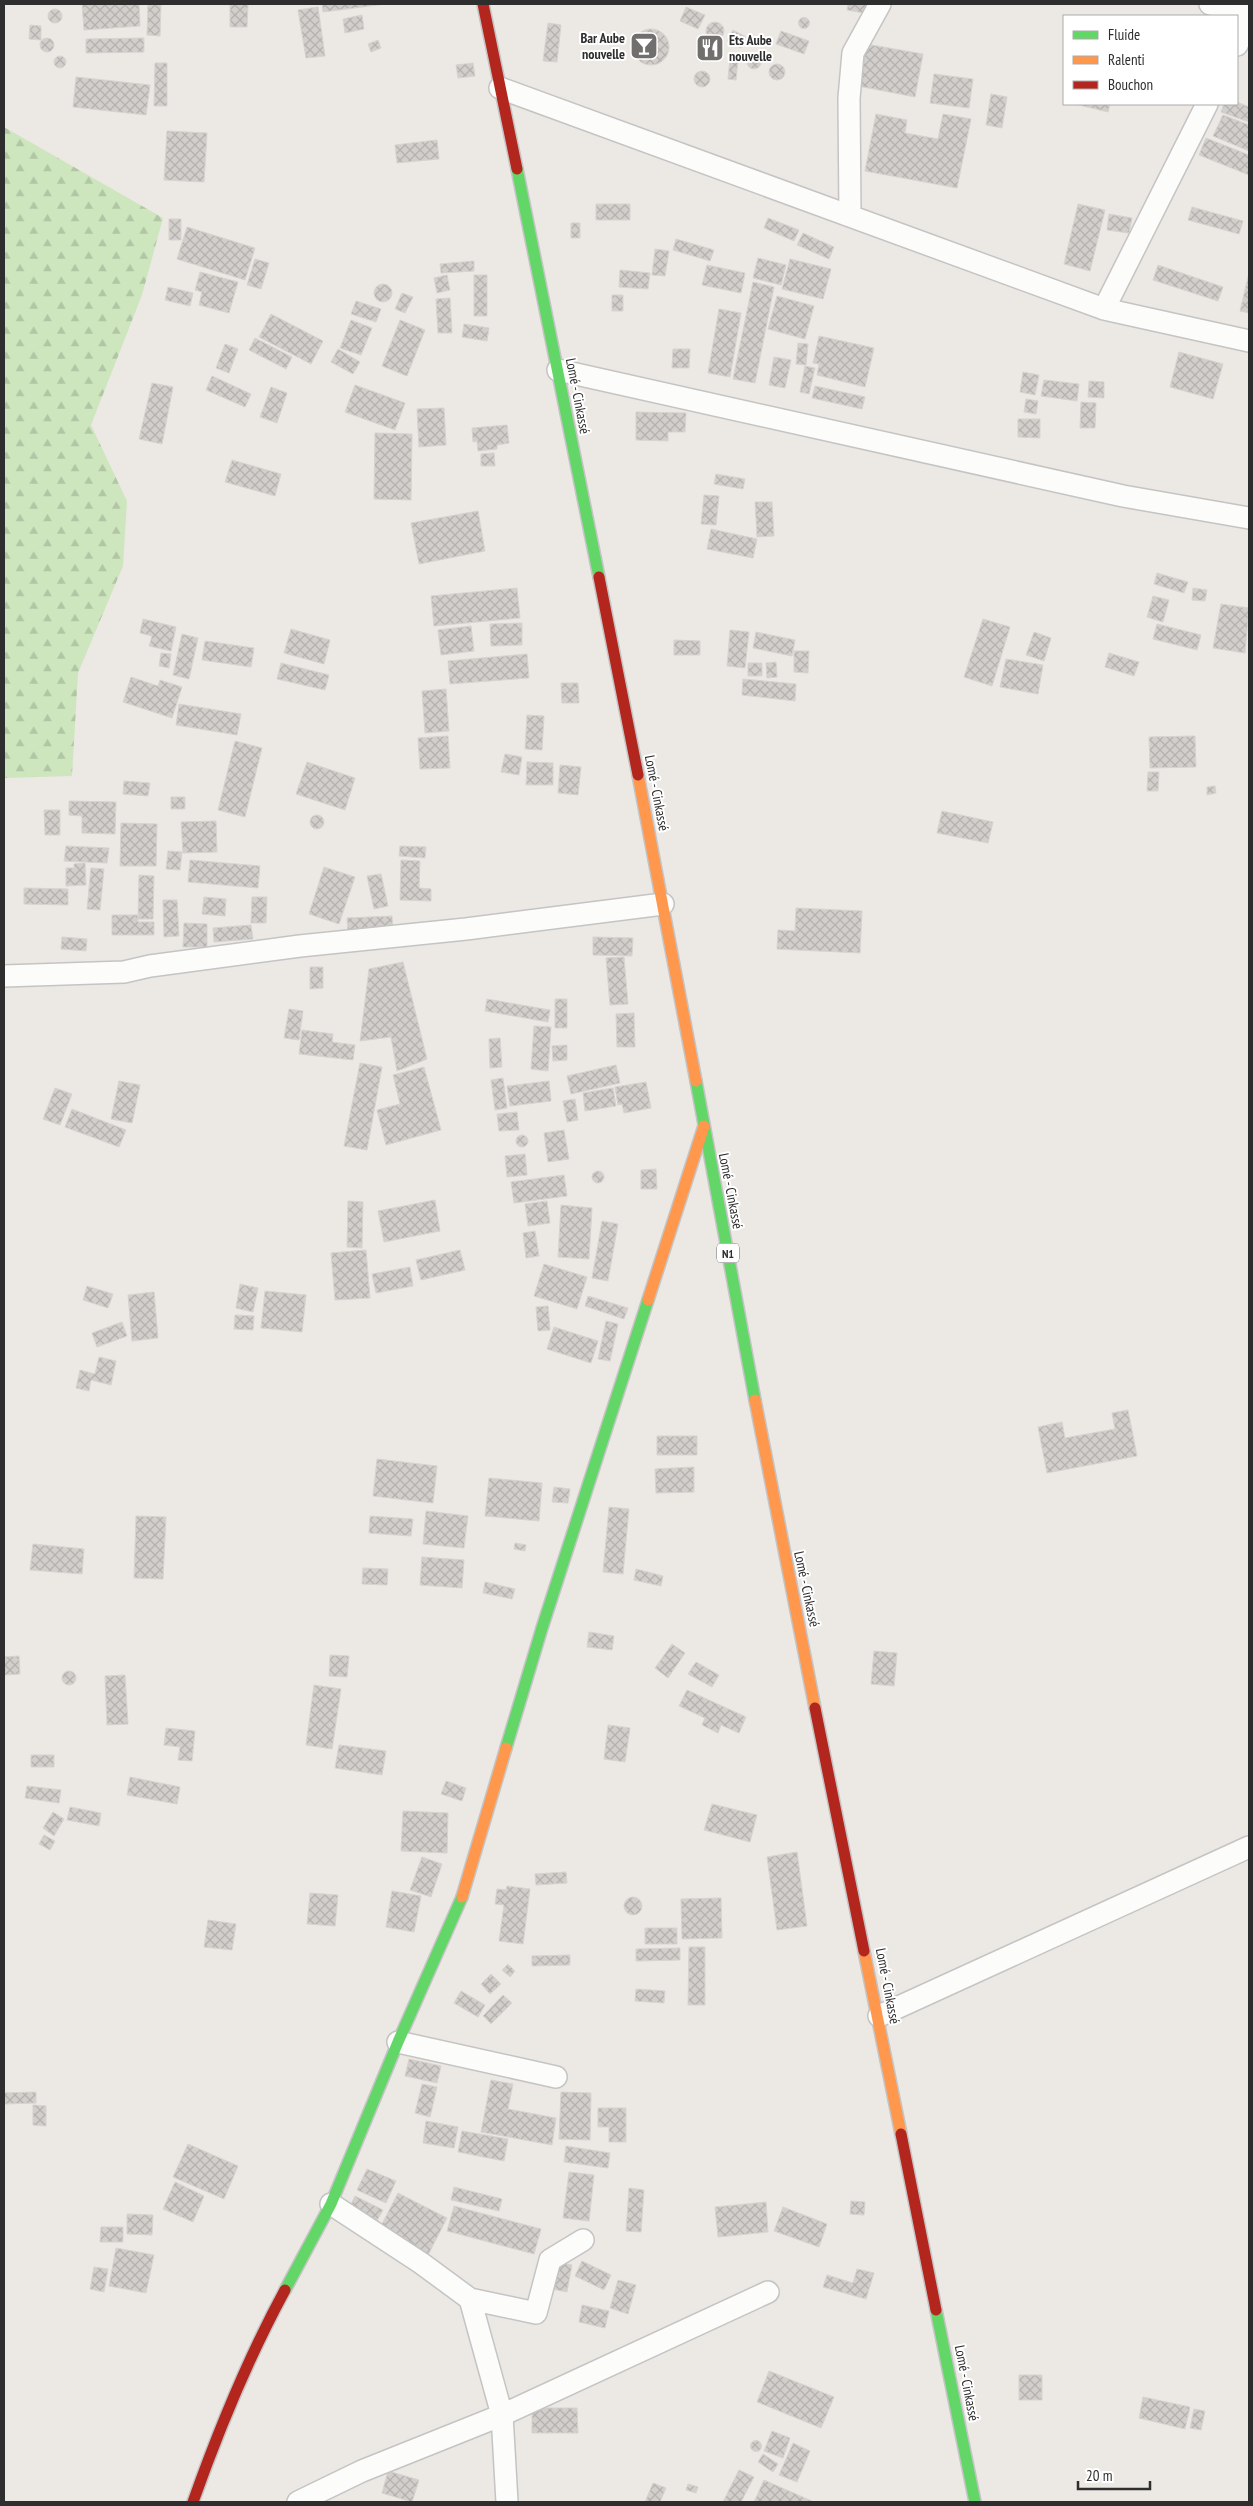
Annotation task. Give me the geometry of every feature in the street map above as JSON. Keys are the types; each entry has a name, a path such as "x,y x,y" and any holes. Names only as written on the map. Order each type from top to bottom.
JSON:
{"main road":[{"name":"Lomé - Cinkassé","path":"482,4 558,370 663,904 779,1527 879,2016 975,2502"},
{"path":"193,2502 220,2427 264,2329 331,2204 398,2042 458,1910 542,1628 704,1126"}],"street":[{"path":"850,216 849,98 853,53 880,4"},
{"path":"1210,4 1249,10"},
{"path":"1238,43 1249,20"},
{"path":"500,88 1104,309 1249,341"},
{"path":"1104,309 1206,105"},
{"path":"558,370 1123,496 1249,518"},
{"path":"4,976 124,972 150,966 300,946 663,904"},
{"path":"879,2016 1249,1847"},
{"path":"398,2042 556,2077"},
{"path":"331,2204 421,2263 470,2300 536,2313 550,2260 583,2240"},
{"path":"298,2502 362,2471 502,2415 768,2292"},
{"path":"470,2300 502,2415 507,2502"}],"green space":[{"path":"4,127 163,218 142,295 91,425 127,501 123,566 78,673 72,776 4,778"}],"building":[{"path":"82,4 139,4 140,26 84,30"},
{"path":"148,4 161,4 160,36 147,35"},
{"path":"230,4 248,4 247,27 230,27"},
{"path":"322,4 385,4 323,12"},
{"path":"848,4 866,4 864,13 847,10"},
{"path":"318,7 325,56 306,58 298,10"},
{"path":"686,7 705,15 698,29 680,21"},
{"path":"55,9 60,11 62,16 60,21 55,23 50,21 48,16 50,11"},
{"path":"362,15 364,29 345,33 343,19"},
{"path":"804,17 810,23 804,29 798,23"},
{"path":"715,22 721,25 724,31 721,37 715,40 709,37 706,31 709,25"},
{"path":"548,23 561,25 557,62 543,61"},
{"path":"30,25 41,26 41,40 29,39"},
{"path":"651,29 664,34 669,47 664,60 651,65 638,60 633,47 638,34"},
{"path":"733,30 746,37 741,48 727,41"},
{"path":"781,31 809,41 804,54 776,44"},
{"path":"44,38 50,38 54,45 50,52 44,52 40,48 40,42"},
{"path":"144,38 144,52 86,53 86,39"},
{"path":"378,40 381,48 371,52 368,44"},
{"path":"866,44 923,54 915,97 858,86"},
{"path":"754,55 759,57 761,62 759,67 754,69 749,67 747,62 749,57"},
{"path":"60,56 66,62 60,68 54,62"},
{"path":"730,59 738,60 736,80 728,79"},
{"path":"155,63 167,63 167,106 154,106"},
{"path":"473,63 475,76 458,78 456,65"},
{"path":"777,64 783,66 785,72 783,78 777,80 771,78 769,72 771,66"},
{"path":"702,71 710,79 702,87 694,79"},
{"path":"934,74 973,79 969,108 930,103"},
{"path":"76,77 150,85 146,115 73,107"},
{"path":"991,94 1007,97 1002,128 986,125"},
{"path":"1238,102 1249,107 1249,122 1221,112 1224,105 1238,105"},
{"path":"1079,105 1110,105 1108,112"},
{"path":"876,114 907,120 905,133 938,139 943,114 971,119 957,188 865,171"},
{"path":"1223,115 1249,125 1249,151 1213,136"},
{"path":"167,131 207,133 204,182 164,180"},
{"path":"1206,138 1249,155 1249,175 1199,155"},
{"path":"437,140 439,159 397,163 395,145"},
{"path":"596,204 630,204 630,220 596,220"},
{"path":"1078,204 1105,210 1090,271 1064,264"},
{"path":"1192,207 1243,221 1239,234 1188,220"},
{"path":"1109,214 1132,218 1129,233 1107,230"},
{"path":"768,218 799,230 794,241 764,228"},
{"path":"169,219 181,219 181,240 169,240"},
{"path":"571,223 580,223 580,238 571,238"},
{"path":"187,227 255,248 245,280 177,259"},
{"path":"803,233 834,247 829,259 797,245"},
{"path":"676,239 714,250 710,261 673,250"},
{"path":"655,249 669,251 665,276 652,275"},
{"path":"758,258 786,265 781,285 753,278"},
{"path":"255,259 269,263 261,289 247,285"},
{"path":"790,259 831,269 823,299 782,289"},
{"path":"474,261 474,271 441,273 440,264"},
{"path":"707,265 745,273 741,293 702,285"},
{"path":"1158,265 1223,287 1218,301 1153,280"},
{"path":"620,270 650,273 648,289 619,287"},
{"path":"200,272 238,282 229,313 199,305 202,292 195,290"},
{"path":"1249,273 1249,313 1240,311"},
{"path":"447,275 450,290 437,293 434,278"},
{"path":"474,275 487,275 487,316 474,316"},
{"path":"753,282 774,287 755,383 733,379"},
{"path":"383,284 389,287 392,293 389,299 383,302 377,299 374,293 377,287"},
{"path":"168,287 193,293 190,306 165,300"},
{"path":"402,293 413,297 405,313 395,309"},
{"path":"612,295 623,295 623,311 612,311"},
{"path":"777,296 814,306 805,339 768,329"},
{"path":"450,298 452,333 438,333 436,299"},
{"path":"356,301 381,309 376,322 351,314"},
{"path":"719,309 741,313 730,377 708,373"},
{"path":"271,314 323,341 311,364 259,337"},
{"path":"351,320 372,328 361,355 340,348"},
{"path":"400,320 425,330 407,376 382,366"},
{"path":"464,324 489,328 487,341 462,337"},
{"path":"819,336 874,348 865,387 817,375 819,364 813,363"},
{"path":"255,338 292,357 286,369 249,350"},
{"path":"798,343 808,344 806,365 796,364"},
{"path":"225,344 238,349 229,373 216,368"},
{"path":"338,349 360,362 353,374 331,362"},
{"path":"673,349 690,349 689,368 672,368"},
{"path":"1179,352 1223,364 1213,399 1170,387"},
{"path":"774,357 791,360 785,388 769,385"},
{"path":"805,366 815,368 809,394 800,392"},
{"path":"1023,372 1039,375 1035,395 1020,392"},
{"path":"212,376 251,394 245,407 206,390"},
{"path":"1044,380 1079,384 1077,401 1041,396"},
{"path":"1089,381 1104,382 1104,398 1088,397"},
{"path":"152,383 173,387 162,444 139,439"},
{"path":"355,385 405,403 395,430 345,412"},
{"path":"815,386 865,397 862,409 812,398"},
{"path":"271,387 287,393 277,423 260,417"},
{"path":"1026,399 1038,401 1036,414 1024,412"},
{"path":"1081,402 1096,403 1095,428 1080,428"},
{"path":"444,408 446,445 419,447 417,409"},
{"path":"636,412 686,413 685,432 668,432 668,441 636,440"},
{"path":"1018,419 1040,419 1040,438 1018,437"},
{"path":"507,425 509,443 497,445 497,449 478,451 477,441 473,442 472,428"},
{"path":"375,433 412,434 411,500 374,499"},
{"path":"494,453 495,466 481,466 481,454"},
{"path":"232,460 281,474 275,496 225,482"},
{"path":"716,474 745,479 743,489 714,484"},
{"path":"704,495 719,496 716,525 701,524"},
{"path":"755,502 772,502 774,536 757,537"},
{"path":"478,511 485,551 419,564 411,523"},
{"path":"711,529 757,539 753,558 707,549"},
{"path":"1157,573 1188,582 1184,593 1154,584"},
{"path":"517,588 520,618 434,626 431,596"},
{"path":"1193,588 1207,590 1205,601 1192,600"},
{"path":"1153,596 1169,600 1163,622 1147,617"},
{"path":"1221,604 1249,608 1245,653 1213,648"},
{"path":"143,619 176,627 171,651 149,646 152,636 140,633"},
{"path":"983,619 1010,627 992,686 964,677"},
{"path":"522,623 522,645 491,646 490,624"},
{"path":"1157,624 1201,635 1197,650 1153,639"},
{"path":"471,626 474,651 441,655 438,630"},
{"path":"291,629 330,640 324,664 284,653"},
{"path":"730,630 749,632 745,668 727,666"},
{"path":"756,632 795,640 792,656 753,648"},
{"path":"1034,632 1051,638 1044,661 1026,655"},
{"path":"182,634 198,638 189,679 173,675"},
{"path":"674,640 700,641 700,655 674,655"},
{"path":"205,641 254,648 251,667 202,660"},
{"path":"794,651 809,651 808,673 794,672"},
{"path":"161,653 171,654 169,668 159,666"},
{"path":"1109,653 1139,662 1134,676 1105,667"},
{"path":"527,654 529,678 450,684 448,661"},
{"path":"1006,659 1043,665 1038,694 1000,687"},
{"path":"776,662 777,677 767,678 766,663"},
{"path":"281,663 329,675 325,690 277,679"},
{"path":"748,663 762,663 762,676 748,676"},
{"path":"131,677 158,686 160,680 182,687 172,718 123,702"},
{"path":"743,679 796,684 795,701 742,695"},
{"path":"561,683 578,683 579,703 562,703"},
{"path":"446,689 449,731 425,733 422,691"},
{"path":"179,704 241,714 237,735 176,725"},
{"path":"527,715 544,716 542,750 525,749"},
{"path":"448,736 450,768 420,769 418,738"},
{"path":"1195,736 1196,767 1150,768 1149,737"},
{"path":"235,741 262,748 245,817 218,810"},
{"path":"505,754 522,757 519,775 501,772"},
{"path":"307,762 355,778 345,810 296,794"},
{"path":"527,762 553,763 553,785 526,785"},
{"path":"560,765 581,767 578,795 558,793"},
{"path":"1148,772 1159,772 1158,791 1147,791"},
{"path":"124,781 150,783 148,796 123,794"},
{"path":"1215,786 1216,793 1207,795 1207,787"},
{"path":"171,797 185,797 185,809 171,809"},
{"path":"69,801 116,802 115,834 82,833 82,816 69,815"},
{"path":"44,810 60,810 60,835 45,835"},
{"path":"942,811 993,822 988,843 937,833"},
{"path":"314,815 320,815 324,822 320,829 314,829 310,825 310,819"},
{"path":"216,821 217,852 183,853 181,822"},
{"path":"121,823 157,824 156,866 120,866"},
{"path":"66,846 109,848 107,863 64,861"},
{"path":"400,846 426,847 425,858 399,856"},
{"path":"168,851 182,852 180,870 166,869"},
{"path":"190,860 260,866 258,888 188,882"},
{"path":"401,860 420,861 419,888 431,889 431,901 400,900"},
{"path":"85,863 86,885 66,886 66,868 74,868 74,864"},
{"path":"324,867 355,877 339,924 309,914"},
{"path":"91,868 104,869 100,910 87,909"},
{"path":"381,874 388,906 374,909 367,876"},
{"path":"139,875 154,876 153,919 138,919"},
{"path":"24,888 68,889 68,905 24,904"},
{"path":"204,897 226,899 225,916 202,914"},
{"path":"252,897 267,897 266,923 251,923"},
{"path":"163,900 177,900 179,936 164,937"},
{"path":"796,908 862,911 860,953 777,949 778,930 795,931"},
{"path":"112,915 138,915 138,922 154,922 154,935 112,935"},
{"path":"392,916 393,932 348,934 347,918"},
{"path":"184,923 207,924 207,947 183,947"},
{"path":"251,925 253,939 214,942 213,928"},
{"path":"62,937 87,939 86,951 61,949"},
{"path":"593,937 633,938 632,956 593,955"},
{"path":"624,957 628,1004 610,1005 606,958"},
{"path":"403,962 427,1059 397,1071 391,1037 360,1041 369,969"},
{"path":"310,967 323,967 323,988 310,989"},
{"path":"487,999 550,1010 548,1022 485,1011"},
{"path":"555,999 567,999 567,1028 555,1028"},
{"path":"289,1009 303,1011 299,1040 284,1038"},
{"path":"634,1013 635,1047 617,1047 616,1014"},
{"path":"534,1026 551,1027 548,1071 531,1069"},
{"path":"302,1030 333,1034 332,1042 355,1045 353,1060 299,1054"},
{"path":"500,1038 502,1067 490,1068 489,1039"},
{"path":"567,1045 567,1060 553,1061 552,1046"},
{"path":"360,1063 382,1067 367,1150 344,1146"},
{"path":"616,1065 620,1083 571,1094 567,1076"},
{"path":"424,1067 441,1130 386,1145 377,1110 400,1104 393,1075"},
{"path":"503,1078 507,1108 495,1110 491,1080"},
{"path":"119,1081 140,1085 132,1123 111,1119"},
{"path":"549,1081 551,1101 510,1106 507,1086"},
{"path":"646,1082 651,1108 624,1113 622,1104 618,1105 615,1087"},
{"path":"55,1088 72,1094 60,1125 43,1119"},
{"path":"613,1088 616,1106 585,1111 583,1093"},
{"path":"575,1099 578,1120 567,1122 563,1101"},
{"path":"72,1109 126,1130 119,1147 65,1127"},
{"path":"517,1112 519,1130 499,1131 497,1114"},
{"path":"564,1130 569,1159 548,1162 544,1133"},
{"path":"524,1135 527,1136 527,1146 520,1147 517,1146 516,1139 517,1136"},
{"path":"525,1154 527,1175 507,1177 505,1156"},
{"path":"656,1169 657,1189 641,1189 641,1170"},
{"path":"596,1171 600,1171 604,1177 600,1183 596,1183 592,1179 592,1175"},
{"path":"564,1175 567,1196 514,1203 511,1182"},
{"path":"435,1200 440,1231 384,1242 378,1211"},
{"path":"348,1201 363,1202 362,1248 347,1247"},
{"path":"547,1201 550,1223 528,1226 525,1204"},
{"path":"561,1205 592,1208 589,1259 558,1257"},
{"path":"602,1221 618,1224 608,1281 592,1278"},
{"path":"535,1231 539,1256 526,1258 523,1233"},
{"path":"366,1250 370,1298 335,1300 331,1253"},
{"path":"460,1250 465,1270 421,1280 416,1260"},
{"path":"544,1264 587,1277 577,1309 534,1296"},
{"path":"410,1267 413,1286 376,1293 372,1274"},
{"path":"240,1284 258,1288 253,1312 236,1308"},
{"path":"87,1286 113,1294 108,1308 83,1300"},
{"path":"265,1291 306,1295 302,1332 261,1328"},
{"path":"154,1292 158,1338 132,1341 128,1295"},
{"path":"588,1296 628,1308 624,1319 585,1306"},
{"path":"548,1306 550,1330 538,1331 536,1307"},
{"path":"235,1315 254,1316 253,1330 234,1329"},
{"path":"606,1321 618,1324 610,1361 598,1359"},
{"path":"122,1322 127,1336 97,1347 92,1333"},
{"path":"554,1327 598,1341 591,1363 547,1349"},
{"path":"99,1357 116,1361 111,1385 91,1380 89,1391 76,1388 80,1370 95,1374"},
{"path":"1128,1410 1137,1456 1047,1473 1038,1427 1062,1422 1065,1438 1115,1429 1112,1413"},
{"path":"657,1436 697,1436 697,1455 657,1455"},
{"path":"377,1459 437,1466 433,1503 373,1496"},
{"path":"694,1467 694,1492 656,1493 655,1469"},
{"path":"489,1478 542,1483 539,1521 485,1516"},
{"path":"554,1487 570,1489 568,1503 552,1502"},
{"path":"609,1507 629,1509 623,1574 603,1572"},
{"path":"426,1511 468,1516 464,1548 423,1544"},
{"path":"136,1516 166,1517 163,1579 134,1578"},
{"path":"370,1516 413,1519 411,1536 369,1533"},
{"path":"515,1543 526,1545 525,1551 514,1549"},
{"path":"33,1544 84,1549 82,1574 30,1570"},
{"path":"422,1557 464,1560 462,1588 420,1585"},
{"path":"363,1568 388,1569 387,1585 362,1584"},
{"path":"636,1569 663,1576 661,1586 634,1580"},
{"path":"485,1582 515,1589 512,1599 483,1593"},
{"path":"589,1632 614,1636 612,1650 587,1647"},
{"path":"672,1644 685,1653 668,1678 655,1668"},
{"path":"874,1651 897,1653 894,1686 871,1684"},
{"path":"330,1655 349,1656 347,1677 329,1676"},
{"path":"19,1656 20,1674 4,1675 4,1657"},
{"path":"696,1662 719,1675 712,1687 688,1674"},
{"path":"69,1671 74,1673 76,1678 74,1683 69,1685 64,1683 62,1678 64,1673"},
{"path":"125,1675 128,1724 107,1725 105,1676"},
{"path":"314,1685 341,1689 332,1749 306,1745"},
{"path":"687,1690 746,1717 739,1733 721,1725 718,1733 702,1725 705,1718 679,1706"},
{"path":"608,1725 630,1728 625,1762 604,1759"},
{"path":"166,1728 195,1731 192,1761 178,1760 180,1747 164,1745"},
{"path":"339,1745 386,1751 382,1775 335,1768"},
{"path":"31,1755 54,1755 54,1767 31,1767"},
{"path":"130,1777 180,1787 177,1804 127,1795"},
{"path":"446,1781 466,1788 462,1801 441,1794"},
{"path":"27,1786 61,1790 59,1803 25,1798"},
{"path":"712,1804 757,1815 750,1842 704,1830"},
{"path":"70,1807 101,1813 99,1826 67,1820"},
{"path":"403,1811 448,1813 447,1853 401,1851"},
{"path":"53,1812 64,1819 54,1836 43,1828"},
{"path":"44,1835 55,1841 50,1850 39,1844"},
{"path":"797,1852 807,1926 777,1930 767,1857"},
{"path":"422,1857 442,1864 431,1897 410,1890"},
{"path":"566,1872 567,1883 536,1885 535,1874"},
{"path":"507,1886 530,1889 523,1944 499,1941 504,1905 495,1904 497,1889 506,1890"},
{"path":"392,1891 421,1896 414,1932 386,1927"},
{"path":"310,1893 338,1895 335,1926 307,1924"},
{"path":"629,1897 637,1897 642,1902 640,1913 629,1915 624,1910 624,1902"},
{"path":"721,1898 722,1938 682,1939 681,1899"},
{"path":"208,1920 236,1924 232,1950 204,1947"},
{"path":"645,1928 677,1928 677,1944 645,1944"},
{"path":"689,1947 705,1947 705,2005 688,2005"},
{"path":"680,1948 680,1960 636,1961 636,1949"},
{"path":"570,1955 570,1965 532,1966 532,1956"},
{"path":"508,1964 515,1971 510,1977 502,1970"},
{"path":"491,1974 501,1984 490,1994 481,1984"},
{"path":"636,1989 665,1991 664,2003 635,2001"},
{"path":"461,1991 485,2005 478,2017 454,2003"},
{"path":"503,1995 512,2003 491,2024 483,2016"},
{"path":"409,2059 441,2066 437,2083 405,2076"},
{"path":"491,2080 513,2084 508,2109 556,2118 552,2145 481,2132"},
{"path":"422,2084 437,2087 430,2117 415,2113"},
{"path":"36,2092 36,2103 4,2104 4,2093"},
{"path":"561,2092 591,2093 590,2140 559,2139"},
{"path":"33,2105 46,2106 46,2126 33,2125"},
{"path":"598,2108 626,2108 626,2142 609,2142 609,2127 598,2127"},
{"path":"426,2121 458,2127 454,2148 423,2143"},
{"path":"462,2131 508,2139 504,2161 458,2152"},
{"path":"188,2144 238,2166 224,2199 173,2177"},
{"path":"566,2146 610,2153 608,2168 564,2162"},
{"path":"367,2169 396,2181 386,2203 357,2190"},
{"path":"569,2172 594,2175 589,2221 563,2218"},
{"path":"175,2182 204,2196 193,2222 163,2209"},
{"path":"454,2187 502,2199 499,2211 451,2200"},
{"path":"629,2188 644,2190 641,2232 626,2231"},
{"path":"398,2193 447,2218 428,2255 379,2230"},
{"path":"355,2196 383,2210 374,2226 347,2213"},
{"path":"851,2201 865,2202 864,2215 850,2214"},
{"path":"766,2202 768,2232 718,2237 715,2207"},
{"path":"454,2206 541,2229 534,2254 447,2231"},
{"path":"783,2207 827,2224 819,2247 774,2231"},
{"path":"127,2214 153,2215 152,2235 127,2234"},
{"path":"101,2227 123,2227 123,2242 100,2242"},
{"path":"116,2248 154,2255 146,2293 109,2286"},
{"path":"582,2261 611,2275 604,2290 575,2276"},
{"path":"558,2262 572,2265 567,2292 552,2289"},
{"path":"94,2267 108,2269 104,2292 90,2289"},
{"path":"857,2269 874,2273 866,2299 823,2287 827,2275 853,2283"},
{"path":"618,2280 636,2285 628,2314 610,2308"},
{"path":"582,2305 609,2311 605,2328 579,2322"},
{"path":"769,2371 834,2397 821,2428 757,2402"},
{"path":"1019,2375 1042,2375 1042,2400 1019,2400"},
{"path":"1143,2397 1190,2407 1185,2429 1139,2418"},
{"path":"532,2408 577,2408 578,2433 532,2433"},
{"path":"1194,2409 1205,2411 1201,2430 1190,2428"},
{"path":"772,2431 790,2438 783,2458 764,2451"},
{"path":"756,2440 762,2446 756,2452 750,2446"},
{"path":"793,2443 810,2451 797,2482 779,2475"},
{"path":"763,2454 778,2464 773,2472 758,2462"},
{"path":"739,2470 754,2477 741,2502 723,2502"},
{"path":"388,2471 419,2480 412,2502 382,2493"},
{"path":"764,2480 814,2502 754,2502"},
{"path":"653,2483 666,2488 660,2502 645,2502"},
{"path":"688,2484 698,2487 696,2493 686,2490"}],"traffic: fast":[{"path":"517,169 599,577"},
{"path":"696,1081 755,1400"},
{"path":"506,1748 542,1628 648,1300"},
{"path":"285,2290 331,2204 398,2042 462,1897"},
{"path":"936,2310 975,2502"}],"traffic: slow":[{"path":"638,775 696,1081"},
{"path":"648,1300 704,1126"},
{"path":"755,1400 815,1708"},
{"path":"462,1897 506,1748"},
{"path":"864,1951 901,2134"}],"traffic: jam":[{"path":"483,4 517,169"},
{"path":"599,577 638,775"},
{"path":"815,1708 864,1951"},
{"path":"901,2134 936,2310"},
{"path":"193,2502 235,2394 285,2290"}],"place":[{"name":"Bar Aube nouvelle","path":"644,46"},
{"name":"Ets Aube nouvelle","path":"710,48"}]}
